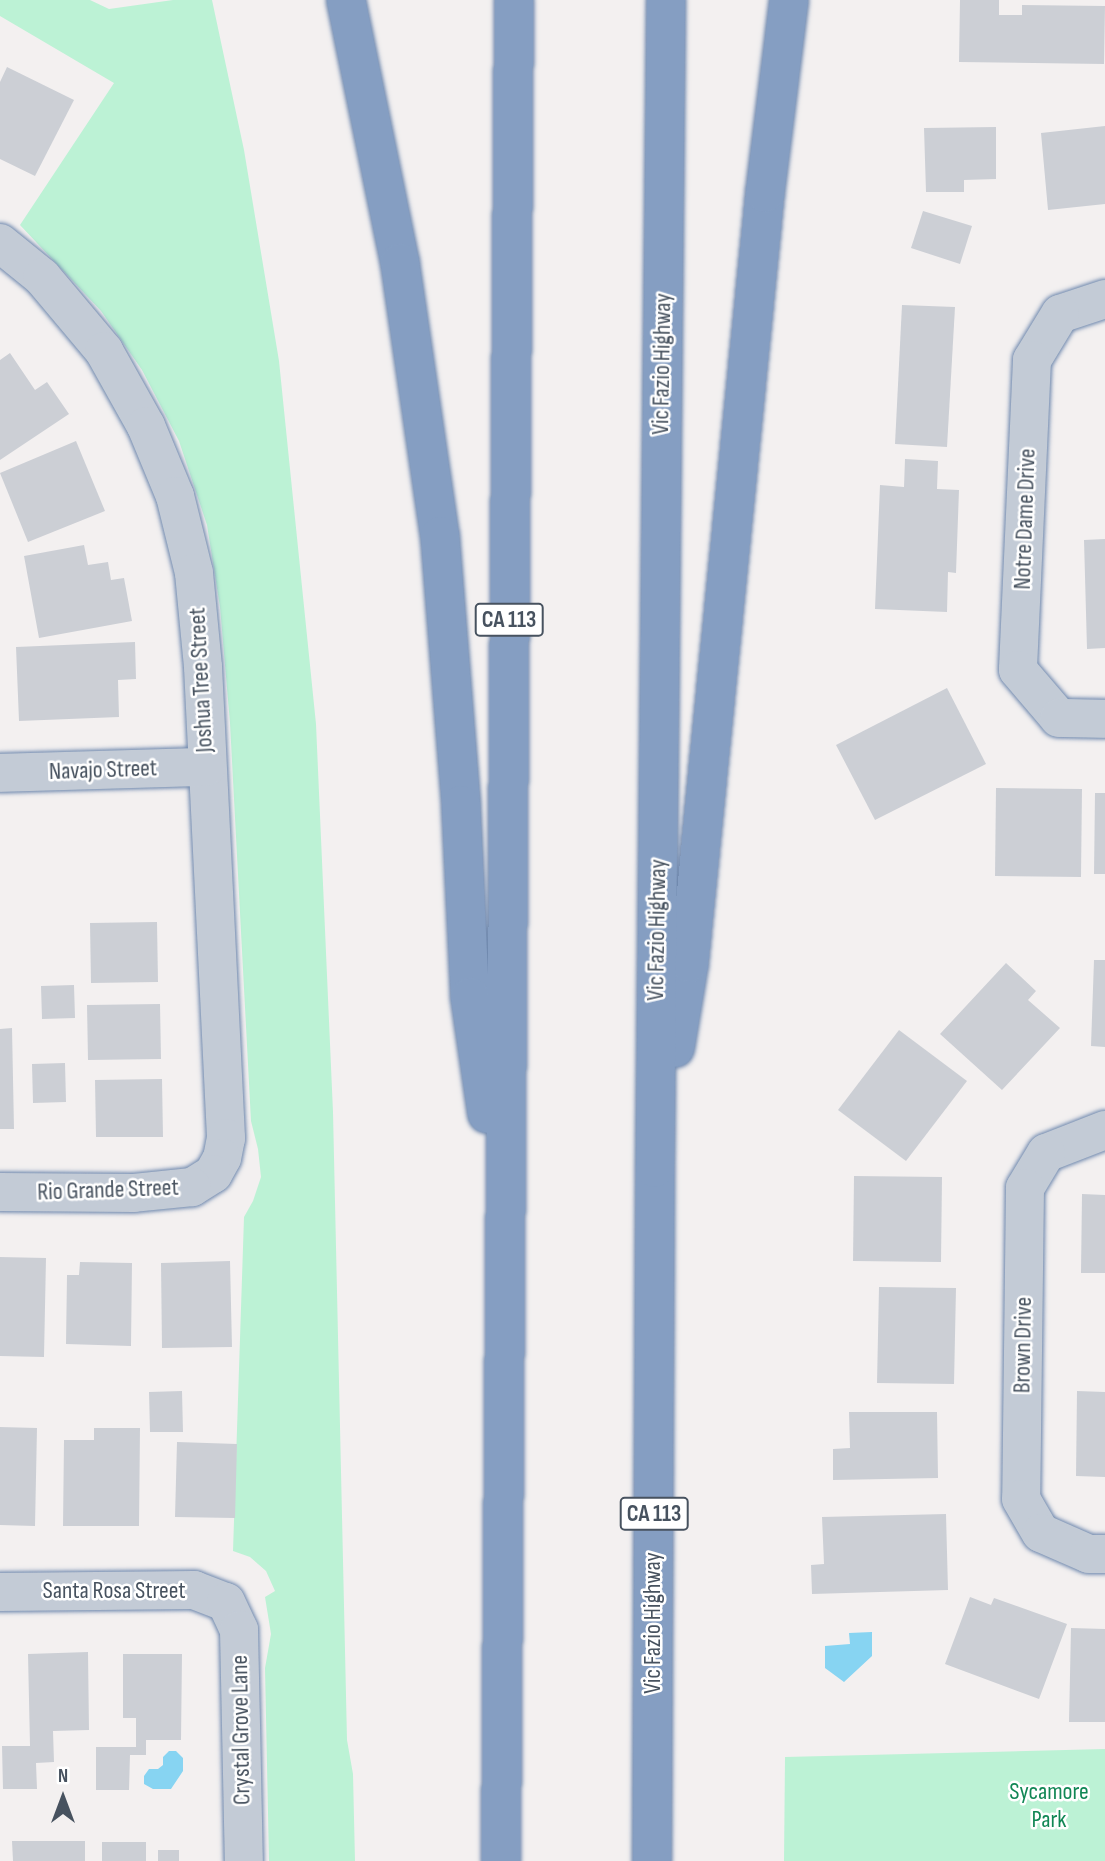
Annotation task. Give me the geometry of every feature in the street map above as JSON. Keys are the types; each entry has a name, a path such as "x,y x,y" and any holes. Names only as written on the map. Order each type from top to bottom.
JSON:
{"highway":[{"path":"346,0 400,263 440,536 461,805 470,997 505,1240"},
{"name":"CA 113","path":"500,1861 514,0"},
{"name":"Vic Fazio Highway","path":"652,1861 655,1168 666,0"},
{"path":"655,1168 689,963 765,193 789,0"}],"street":[{"name":"Joshua Tree Street","path":"0,243 42,277 104,351 146,426 176,496 194,573 203,667 226,1138 222,1158 213,1174"},
{"name":"Notre Dame Drive","path":"1105,299 1060,314 1032,360 1018,670 1059,718 1105,719"},
{"name":"Navajo Street","path":"0,773 206,767"},
{"name":"Brown Drive","path":"1105,1130 1046,1153 1025,1188 1021,1499 1041,1533 1089,1554 1105,1554"},
{"name":"Rio Grande Street","path":"0,1192 171,1190 192,1187 213,1174"},
{"name":"Santa Rosa Street","path":"0,1592 194,1590 226,1602"},
{"name":"Crystal Grove Lane","path":"226,1602 239,1630 244,1861"}],"green space":[{"path":"0,0 90,0 109,9 173,0 212,0 244,150 279,361 316,724 333,1112 347,1740 353,1774 355,1861 269,1861 265,1668 271,1634 265,1597 275,1591 266,1571 250,1557 233,1551 244,1217 261,1177 251,1121 230,723 220,607 207,525 179,441 142,370 101,311 20,225 114,83 0,16"},
{"name":"Sycamore Park","path":"1105,1749 1105,1861 784,1861 785,1757"}],"water":[{"path":"872,1632 872,1656 844,1682 825,1668 825,1646 850,1644 849,1633"},
{"path":"169,1751 176,1751 183,1758 183,1771 171,1789 153,1789 144,1784 144,1776 149,1769 158,1769 163,1765 163,1757"}],"building":[{"path":"960,0 999,0 999,15 1022,15 1022,5 1105,6 1104,64 959,62"},
{"path":"7,67 74,100 35,176 0,159 0,82"},
{"path":"1105,126 1105,204 1048,210 1041,133"},
{"path":"996,127 996,179 964,180 964,192 926,192 924,128"},
{"path":"923,211 972,226 960,264 911,248"},
{"path":"902,305 955,307 947,447 895,444"},
{"path":"10,353 35,390 47,382 69,414 0,460 0,360"},
{"path":"76,441 105,511 28,542 0,473"},
{"path":"905,459 938,461 937,489 959,490 956,573 948,572 947,612 875,609 880,485 904,487"},
{"path":"1105,539 1105,648 1087,649 1084,540"},
{"path":"84,545 88,565 108,562 111,580 124,578 132,621 39,638 24,556"},
{"path":"135,642 136,679 118,680 119,717 19,721 16,647"},
{"path":"947,688 986,764 875,820 836,745"},
{"path":"996,788 1082,789 1081,877 995,876"},
{"path":"1095,793 1105,793 1105,874 1094,874"},
{"path":"157,922 158,982 91,983 90,923"},
{"path":"1094,960 1105,960 1105,1047 1091,1046"},
{"path":"1006,963 1036,991 1028,1000 1060,1028 1002,1090 940,1034"},
{"path":"74,985 75,1018 42,1019 41,986"},
{"path":"160,1004 161,1059 88,1060 87,1005"},
{"path":"12,1028 14,1129 0,1129 0,1029"},
{"path":"899,1030 967,1081 906,1161 838,1110"},
{"path":"65,1063 66,1102 33,1103 32,1064"},
{"path":"162,1079 163,1137 96,1137 95,1080"},
{"path":"854,1176 942,1177 941,1262 853,1261"},
{"path":"1082,1194 1105,1195 1105,1273 1081,1273"},
{"path":"0,1257 46,1258 44,1357 0,1356"},
{"path":"230,1261 232,1347 162,1348 161,1263"},
{"path":"80,1262 132,1263 131,1346 66,1344 67,1275 79,1275"},
{"path":"879,1287 956,1288 954,1384 877,1383"},
{"path":"182,1391 183,1432 150,1432 149,1392"},
{"path":"1077,1391 1105,1392 1105,1477 1076,1476"},
{"path":"849,1412 937,1412 938,1478 833,1480 833,1449 850,1448"},
{"path":"0,1427 37,1428 35,1526 0,1525"},
{"path":"94,1428 140,1428 139,1526 63,1526 64,1440 94,1440"},
{"path":"177,1442 237,1444 235,1518 175,1517"},
{"path":"946,1514 948,1590 812,1594 811,1565 824,1564 822,1517"},
{"path":"970,1597 991,1605 994,1598 1067,1624 1039,1699 945,1664"},
{"path":"1071,1628 1105,1629 1105,1722 1069,1722"},
{"path":"88,1652 89,1730 53,1731 54,1762 36,1763 37,1789 3,1789 2,1746 30,1746 28,1654"},
{"path":"123,1654 182,1654 181,1740 146,1740 146,1755 130,1755 129,1790 96,1790 96,1747 136,1747 136,1718 123,1718"},
{"path":"12,1841 85,1841 85,1861 13,1861"},
{"path":"102,1842 146,1842 146,1861 102,1861"},
{"path":"158,1850 179,1850 179,1861 158,1861"}]}
